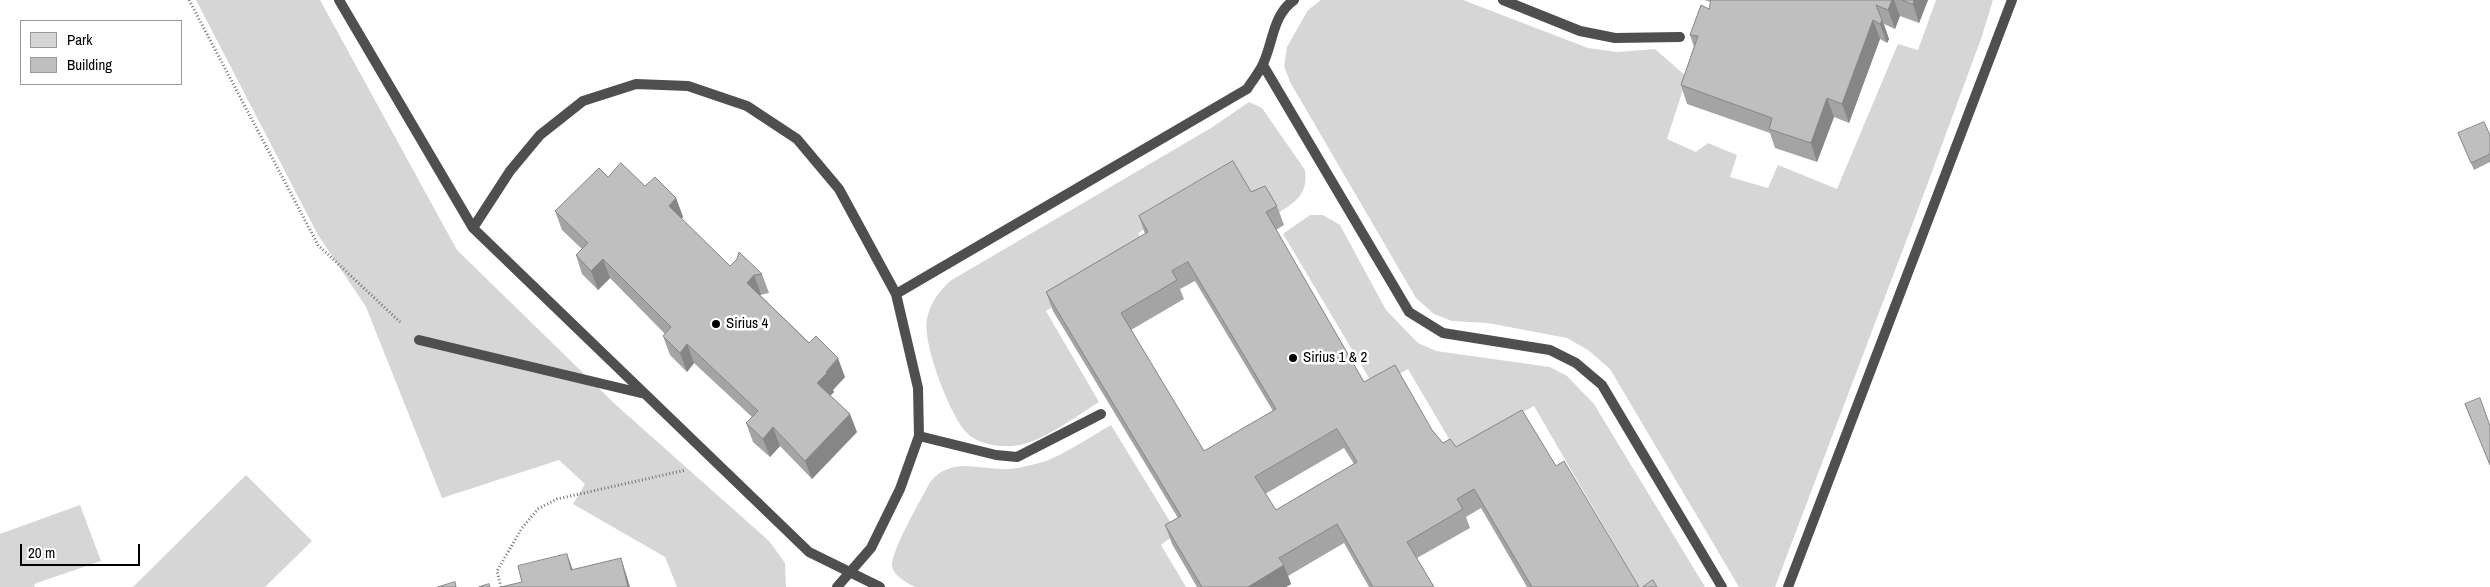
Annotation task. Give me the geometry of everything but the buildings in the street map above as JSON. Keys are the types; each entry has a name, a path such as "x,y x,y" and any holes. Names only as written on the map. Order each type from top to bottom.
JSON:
{"lane":[{"path":"339,0 473,228 809,552 880,587"},
{"path":"896,294 1246,89 1263,65 1274,30 1288,4 1294,0"},
{"path":"1503,0 1580,31 1615,38 1680,37"},
{"path":"1788,587 2012,0"},
{"path":"1263,65 1409,312 1443,333 1550,350 1576,363 1602,385 1722,587"},
{"path":"473,228 510,171 540,134 583,102 636,84 688,86 746,106 797,139 839,189 896,294 918,388 919,436 900,489 872,548 836,587"},
{"path":"419,340 646,395"},
{"path":"919,436 996,455 1017,457 1101,414"}],"path":[{"path":"189,0 318,245 419,340"},
{"path":"501,587 497,571 522,528 538,508 557,499 716,463"}],"green space":[{"path":"196,0 320,0 457,250 616,405 769,541 785,563 786,587 677,587 665,557 573,504 585,484 559,460 442,498 366,307 318,235"},
{"path":"1321,0 1463,0 1588,48 1617,52 1655,49 1687,77 1667,139 1696,152 1708,143 1737,155 1730,177 1768,188 1778,165 1837,189 1898,44 1918,50 1936,0 1993,0 1981,39 1916,215 1775,587 1739,587 1610,369 1588,350 1567,338 1488,323 1452,321 1434,314 1416,298 1290,82 1284,66 1287,47 1308,10"},
{"path":"1249,102 1262,108 1305,170 1305,185 1300,196 1291,205 1278,213 1260,208 1239,175 1138,233 1147,251 1046,311 1099,402 1057,429 1034,441 1023,444 1012,446 994,445 981,442 966,432 952,411 945,395 929,344 927,330 928,314 932,303 942,289 950,281 1211,128"},
{"path":"1310,215 1323,215 1340,225 1386,310 1418,343 1436,351 1550,367 1567,376 1594,404 1705,587 1639,587 1534,406 1455,449 1408,369 1375,388 1283,234"},
{"path":"1111,425 1177,533 1161,545 1186,587 915,587 895,573 892,567 893,560 901,538 930,482 938,475 954,467 972,466 1006,469 1020,468 1047,461"},
{"path":"246,475 312,541 265,587 133,587"},
{"path":"80,505 101,561 34,584 35,587 0,587 0,534"}],"place":[{"name":"Sirius 4","path":"716,324"},
{"name":"Sirius 1 & 2","path":"1293,358"}]}
